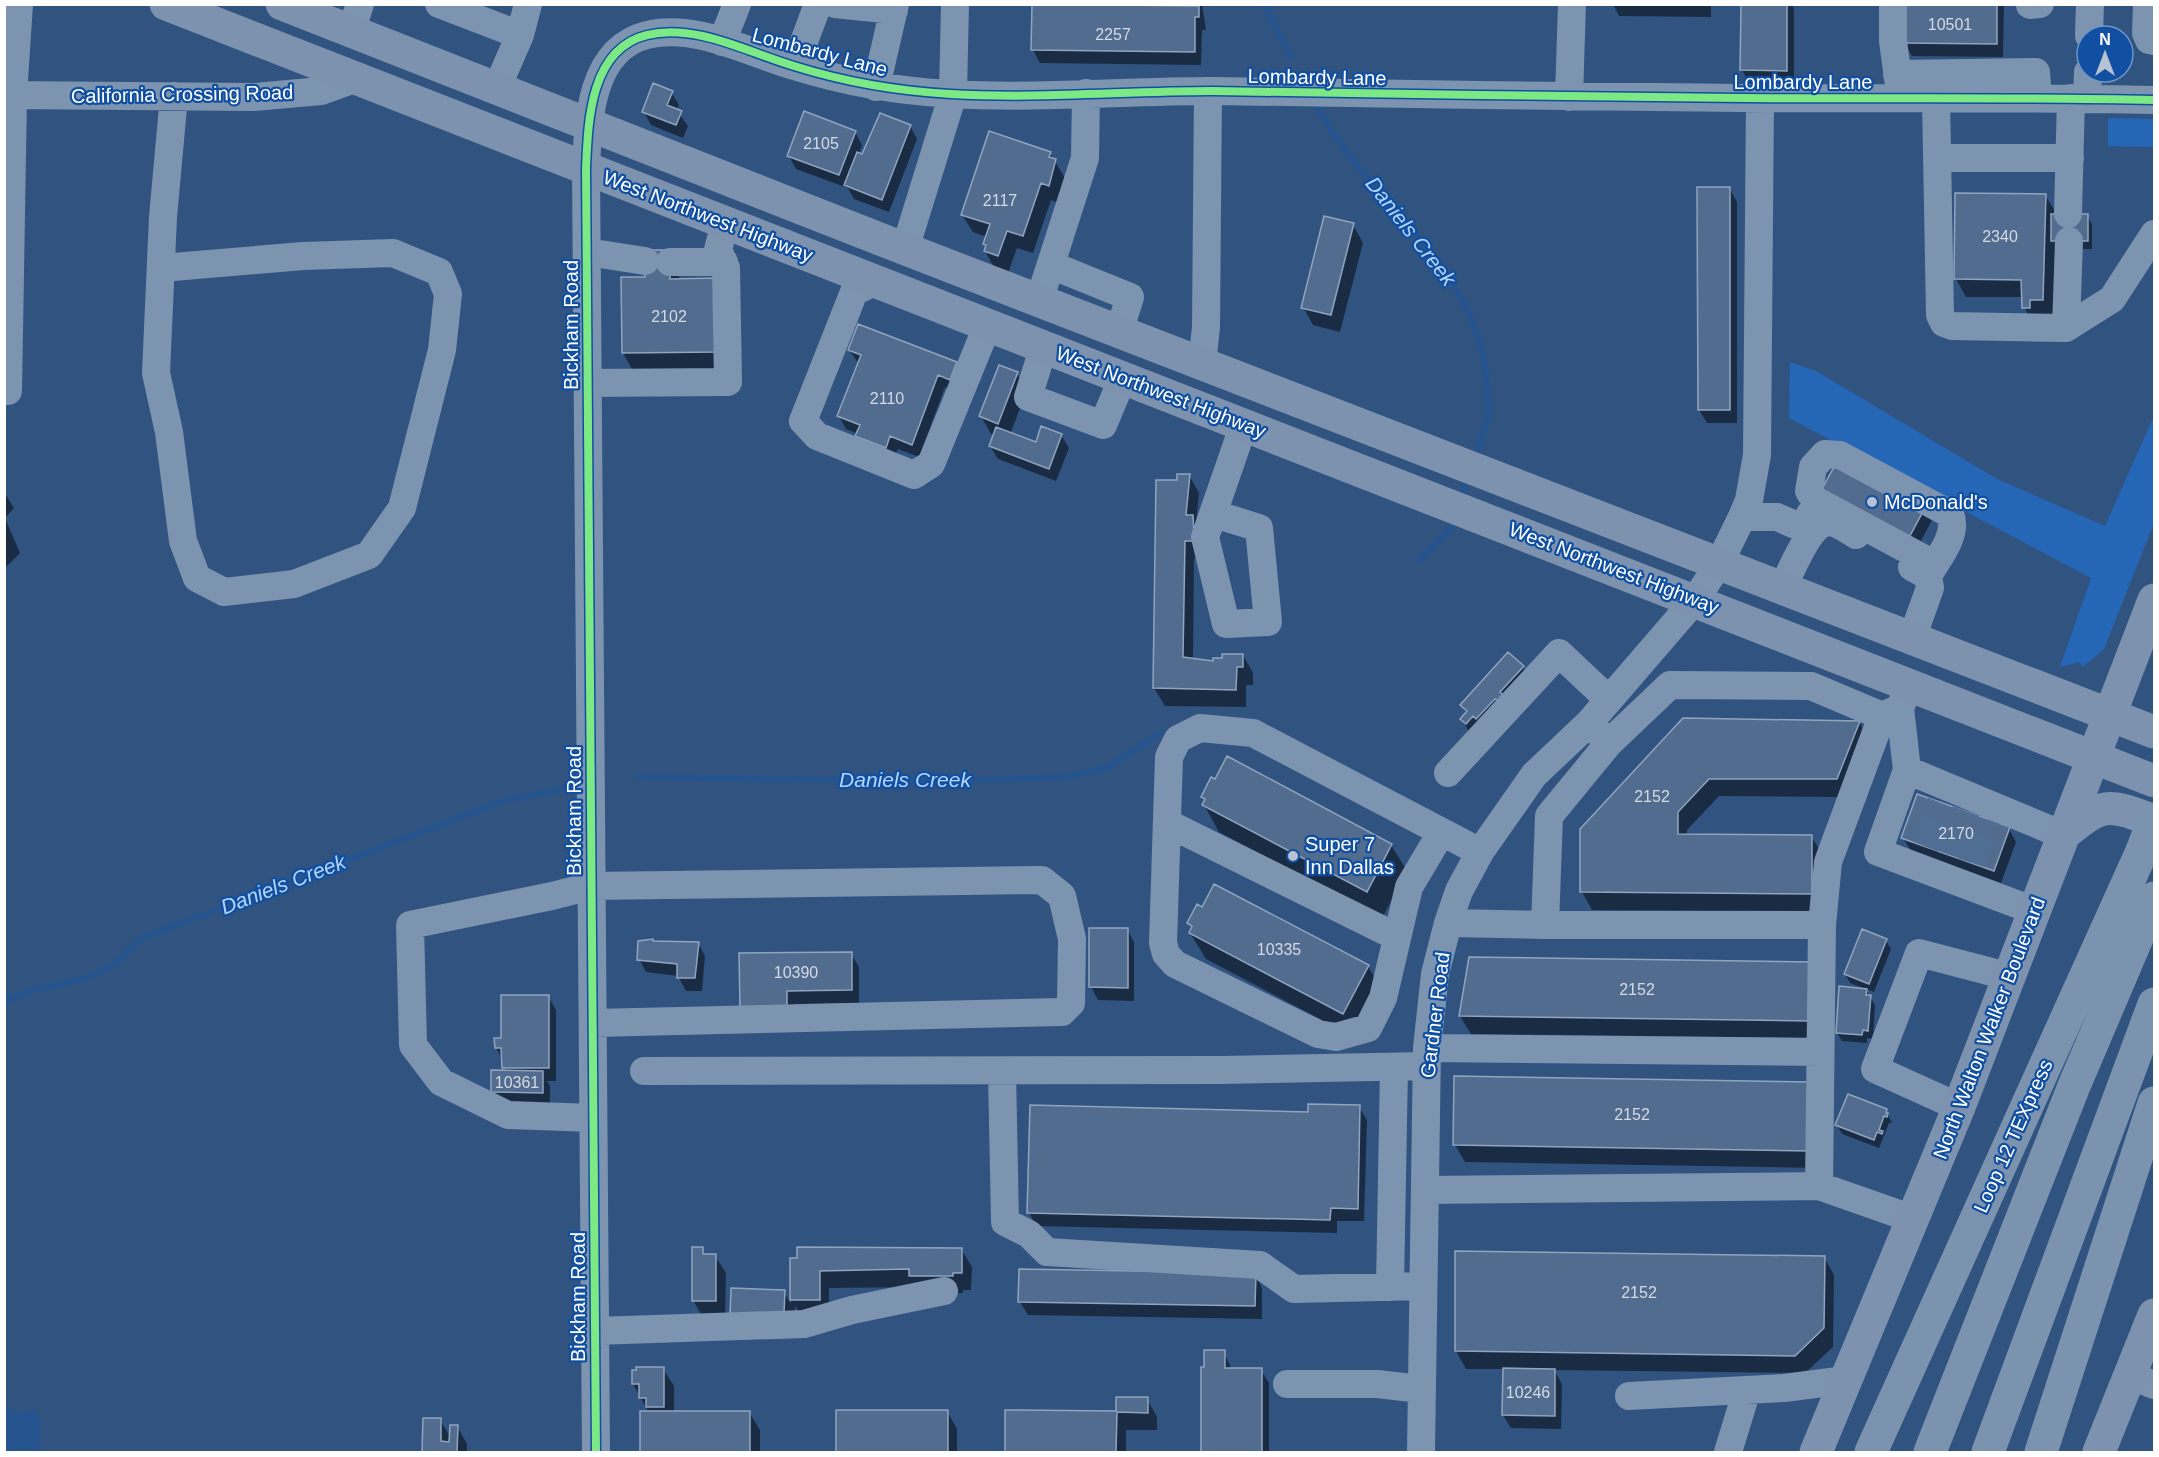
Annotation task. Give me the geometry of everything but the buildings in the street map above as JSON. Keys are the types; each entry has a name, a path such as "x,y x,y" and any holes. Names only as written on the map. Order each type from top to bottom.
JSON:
{"highway":[{"name":"Loop 12 TEXpress","path":"1871,1452 2154,820"},
{"path":"1930,1452 1954,1396 2074,1086 2154,898"},
{"path":"1988,1452 2154,1004"},
{"path":"2041,1452 2154,1103"},
{"path":"1909,1452 1917,1437 1954,1396"}],"main road":[{"name":"West Northwest Highway","path":"166,4 1695,600 1897,703 2094,755 2154,781"},
{"name":"West Northwest Highway","path":"282,4 355,18 496,90 2154,732"},
{"path":"876,281 897,246"},
{"path":"1124,377 1129,336"},
{"name":"North Walton Walker Boulevard","path":"1816,1452 2011,977 2109,714 2153,619"},
{"path":"2063,835 2091,812 2116,807 2154,820"},
{"path":"2099,1452 2142,1380 2154,1315"}],"street":[{"path":"439,4 520,35"},
{"path":"496,90 520,35 528,4"},
{"path":"722,42 737,4"},
{"path":"795,66 818,4"},
{"path":"835,4 894,7 876,87"},
{"path":"897,246 953,94 954,4"},
{"path":"1569,97 1572,4"},
{"path":"1893,4 1893,40 1899,86 2037,85"},
{"path":"2030,4 2040,4"},
{"path":"2089,24 2090,4"},
{"path":"2147,4 2146,33 2149,40 2154,41"},
{"path":"6,393 9,95 14,21"},
{"name":"Lombardy Lane","path":"586,169 587,126 597,85 613,53 646,35 684,33 876,87 953,94 1208,91 1760,98 1899,86 1936,98 2037,85 2154,100"},
{"name":"California Crossing Road","path":"9,95 254,97 321,91 357,78"},
{"path":"2066,328 2070,158 2082,90"},
{"path":"1202,364 1206,327 1208,91"},
{"path":"1039,301 1085,158 1086,93"},
{"path":"161,268 303,256 393,253 439,272 448,294 439,361 402,508 369,555 294,584 224,592 197,578 183,541 169,432 156,374 161,268 174,96"},
{"name":"Gardner Road","path":"1421,1452 1426,1057 1435,974 1459,891 1480,852 1533,775 1589,723 1695,600 1719,564 1749,500 1757,455 1760,98"},
{"path":"1936,98 1940,315 1944,323 1952,326 2066,328 2112,299 2154,234"},
{"path":"1937,158 2070,158"},
{"name":"Bickham Road","path":"586,169 596,1452"},
{"path":"588,382 728,382 724,262 718,250 725,222"},
{"path":"587,252 657,261 724,262"},
{"path":"1050,266 1130,297 1129,336"},
{"path":"876,281 854,292 803,420 817,436 914,475 931,464 988,324"},
{"path":"1044,346 1028,397 1103,425 1124,377"},
{"path":"1214,514 1244,424"},
{"path":"1812,532 1809,491 1813,467 1825,454 1840,455 1950,514 1952,527 1937,560 1930,588 1911,638"},
{"path":"1809,491 1815,500 1937,560"},
{"path":"1742,517 1777,517 1812,532"},
{"path":"1782,589 1812,532 1821,524 1836,524 1937,560"},
{"path":"1448,773 1559,652 1609,700"},
{"path":"1545,925 1549,816 1609,743 1670,685 1811,686 1897,703"},
{"path":"1897,703 1907,770 1878,852 1945,865 2035,911"},
{"path":"1819,1186 1822,925 1828,862 1897,703"},
{"path":"1589,723 1609,743"},
{"path":"1441,833 1409,886 1383,998 1368,1028 1336,1037 1318,1034 1175,964 1166,954 1163,943 1169,757 1178,739 1200,728 1253,733 1480,852"},
{"path":"1907,770 1967,804 2063,835"},
{"path":"1167,823 1397,937"},
{"path":"592,1023 1062,1012 1071,1003 1072,939 1062,896 1042,880 591,886 410,925 413,1045 441,1082 508,1115 593,1118"},
{"path":"1448,923 1822,925"},
{"path":"1959,1107 1875,1069 1919,953 2011,977"},
{"path":"644,1071 1002,1071 1394,1067 1426,1057 1820,1052"},
{"path":"1390,1287 1394,1067"},
{"path":"1002,1071 1005,1222 1029,1234 1047,1252 1260,1265 1294,1289 1422,1286"},
{"path":"1425,1190 1819,1186 1913,1219"},
{"path":"595,1331 804,1324 852,1310 944,1291"},
{"path":"1629,1396 1747,1390 1846,1380"},
{"path":"1287,1384 1377,1384 1421,1389"},
{"path":"1728,1452 1747,1390"}],"shaded area":[{"path":"2108,118 2154,119 2154,147 2108,146"},
{"path":"1790,362 1816,371 1997,479 2105,526 2154,416 2154,523 2104,649 2083,667 2079,662 2060,667 2091,578 1789,418"},
{"path":"4,1404 16,1413 35,1410 41,1421 39,1452 5,1452"}],"waterway":[{"name":"Daniels Creek","path":"1264,4 1291,57"},
{"name":"Daniels Creek","path":"1318,108 1340,143 1444,271 1465,305 1480,343 1489,405 1487,422 1474,460"},
{"name":"Daniels Creek","path":"1461,500 1468,478"},
{"name":"Daniels Creek","path":"1420,560 1452,527 1455,518"},
{"name":"Daniels Creek","path":"639,777 941,781 1067,777 1108,767 1160,733"},
{"name":"Daniels Creek","path":"4,1002 30,991 72,982 99,973 115,963 142,938 503,801 572,787"}],"tunnel":[{"path":"1924,846 1941,803"},
{"path":"1950,855 1966,811"},
{"path":"1972,863 1986,819"}],"cycle path":[{"path":"596,1452 586,169 591,109 603,71 614,55 628,43 647,35 666,32 684,33 722,41 813,72 871,85 911,91 984,95 1212,91 2154,100"}],"place":[{"name":"McDonald's","path":"1872,502"},
{"name":"Super 7 Inn Dallas","path":"1293,856"}]}
